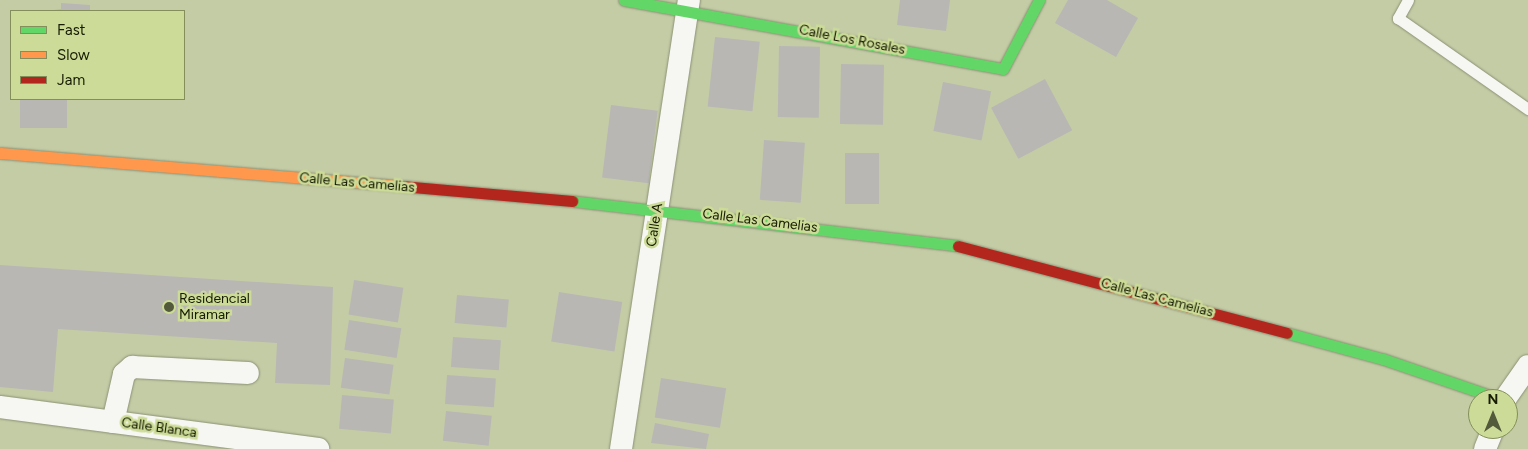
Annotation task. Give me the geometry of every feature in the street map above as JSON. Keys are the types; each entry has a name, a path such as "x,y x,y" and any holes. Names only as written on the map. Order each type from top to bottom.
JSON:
{"street":[{"name":"Calle Los Rosales","path":"624,0 688,4 1003,69 1039,0"},
{"name":"Calle A","path":"621,449 688,4"},
{"name":"Calle Las Camelias","path":"0,153 658,208 971,248 1383,359 1471,389"},
{"path":"1513,389 1528,366"},
{"path":"113,422 124,374 132,367 248,373"},
{"name":"Calle Blanca","path":"0,406 318,449"}],"lane":[{"path":"1408,0 1398,18 1528,109"}],"building":[{"path":"900,0 950,0 946,31 897,25"},
{"path":"1068,0 1107,0 1138,18 1116,57 1055,23"},
{"path":"61,3 90,5 90,10 54,10 61,9"},
{"path":"715,37 760,42 752,111 708,107"},
{"path":"779,46 820,47 819,118 778,117"},
{"path":"841,64 884,65 883,125 840,124"},
{"path":"1045,79 1072,130 1018,159 991,108"},
{"path":"943,82 991,91 982,140 933,131"},
{"path":"20,100 67,100 67,128 20,128"},
{"path":"611,105 658,111 649,183 602,177"},
{"path":"764,140 805,143 801,203 760,200"},
{"path":"845,153 879,153 879,204 845,204"},
{"path":"0,265 333,287 330,385 275,383 277,343 58,329 53,392 0,387"},
{"path":"354,280 403,288 398,322 349,315"},
{"path":"559,292 622,302 614,351 551,341"},
{"path":"457,295 509,300 506,327 455,323"},
{"path":"349,320 401,328 397,358 344,350"},
{"path":"453,337 501,340 499,370 451,367"},
{"path":"345,358 394,365 389,395 341,388"},
{"path":"447,375 496,378 494,407 445,404"},
{"path":"661,378 726,388 720,428 655,418"},
{"path":"342,395 394,400 391,433 339,429"},
{"path":"446,411 492,416 489,446 443,441"},
{"path":"655,423 709,434 706,449 651,443"}],"traffic: fast":[{"path":"624,0 1003,69 1039,0"},
{"path":"572,201 958,246"},
{"path":"1287,333 1383,359 1471,389"}],"traffic: slow":[{"path":"0,153 401,186"}],"traffic: jam":[{"path":"401,186 572,201"},
{"path":"958,246 1287,333"}],"place":[{"name":"Residencial Miramar","path":"169,307"}]}
